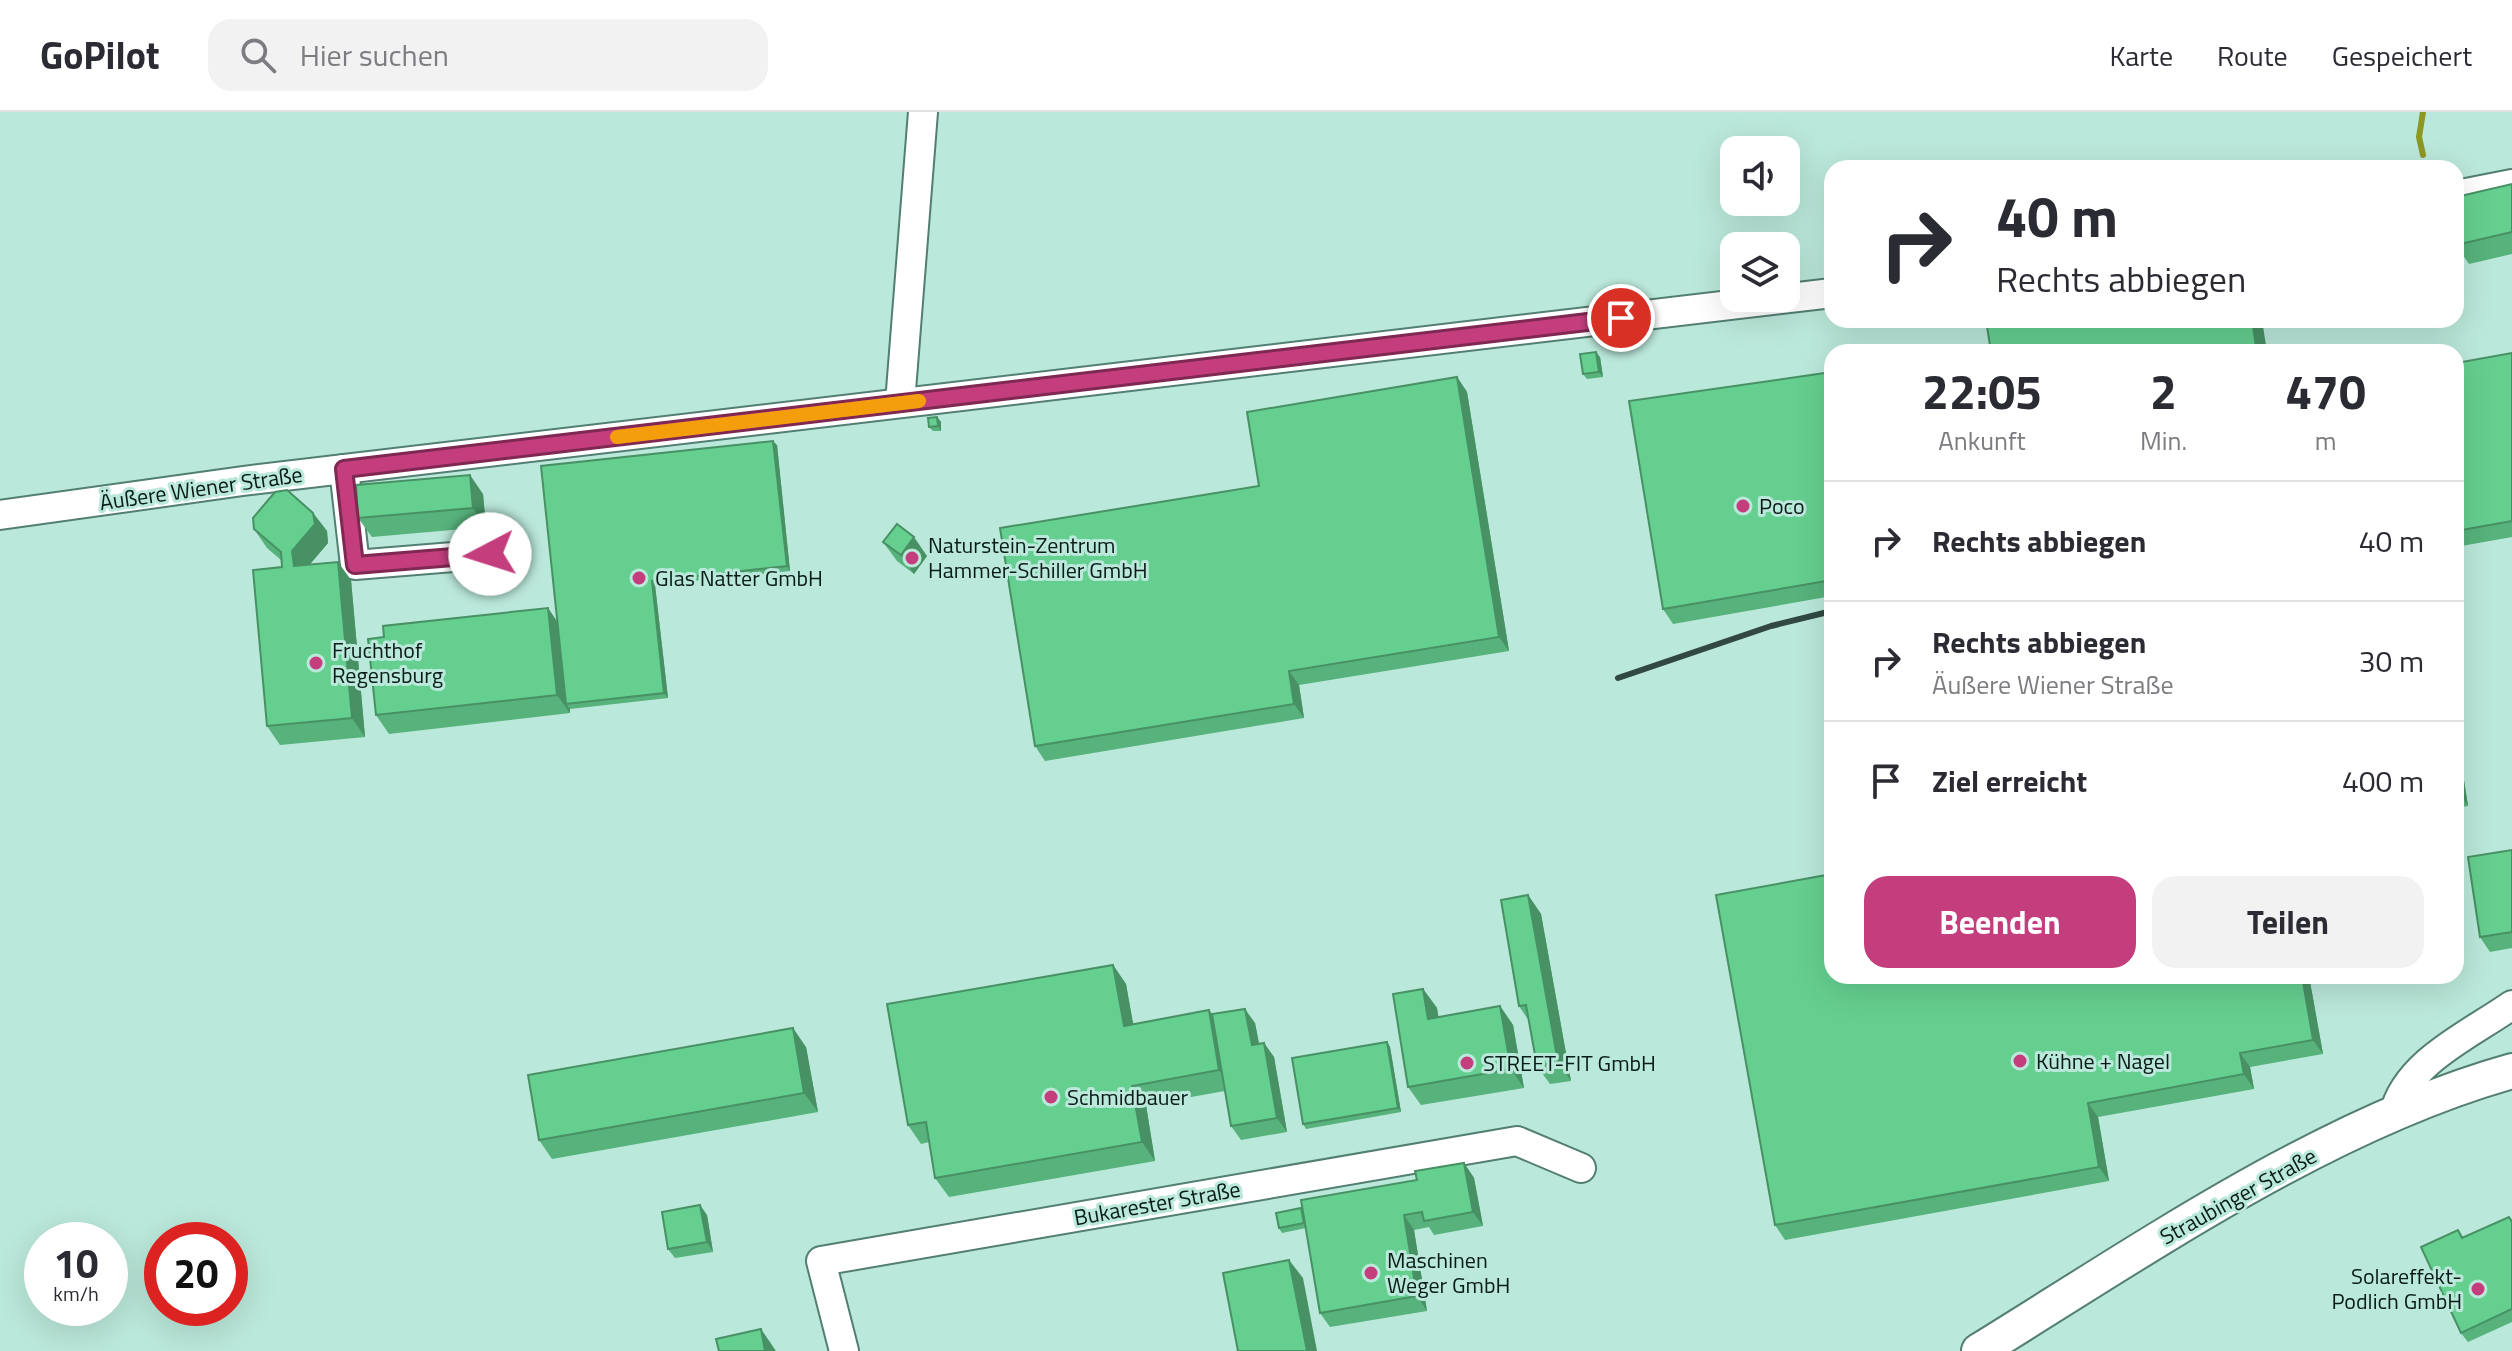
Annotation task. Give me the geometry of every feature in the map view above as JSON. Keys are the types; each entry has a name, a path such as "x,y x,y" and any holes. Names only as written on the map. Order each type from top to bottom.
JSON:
{"main road":[{"name":"Straubinger Straße","path":"1979,1351 2255,1185 2394,1114 2437,1095 2512,1071"}],"street":[{"path":"900,403 923,112"},
{"path":"2464,193 2512,184"},
{"name":"Äußere Wiener Straße","path":"0,515 344,469 1824,294"},
{"path":"344,469 355,565 490,554"},
{"path":"2394,1114 2397,1100 2412,1076 2512,1005"},
{"name":"Bukarester Straße","path":"844,1351 821,1261 1517,1141 1581,1168"}],"building":[{"path":"2512,184 2512,232 2464,243 2464,195"},
{"path":"1987,328 2253,328 2256,344 1990,344"},
{"path":"1596,352 1599,372 1583,374 1580,354"},
{"path":"2512,353 2512,521 2464,530 2464,362"},
{"name":"Poco","path":"1824,373 1824,581 1663,609 1629,401"},
{"path":"1457,377 1499,637 1289,671 1294,704 1035,746 1000,528 1259,486 1247,412"},
{"path":"937,417 938,426 929,427 928,418"},
{"name":"Glas Natter GmbH","path":"773,441 787,566 652,581 664,693 566,704 541,466"},
{"path":"470,475 473,508 358,518 356,485"},
{"name":"Fruchthof Regensburg","path":"287,490 313,513 315,524 292,551 294,566 338,562 352,718 267,726 253,570 282,567 281,552 254,529 253,518 275,492"},
{"path":"897,524 914,537 901,555 883,542"},
{"path":"548,608 557,695 376,715 368,639 384,637 383,626"},
{"path":"2512,850 2512,932 2480,937 2468,857"},
{"name":"Kühne + Nagel","path":"1824,875 1824,984 2303,984 2313,1040 2240,1053 2244,1074 2088,1103 2099,1167 1775,1225 1716,895"},
{"path":"1528,895 1558,1062 1537,1066 1526,1005 1519,1006 1501,900"},
{"name":"Schmidbauer","path":"1113,965 1124,1026 1209,1010 1219,1070 1132,1086 1142,1142 935,1178 926,1122 908,1125 887,1004"},
{"name":"STREET-FIT GmbH","path":"1423,989 1428,1019 1500,1006 1511,1069 1408,1087 1393,994"},
{"path":"1245,1009 1252,1045 1264,1043 1277,1118 1231,1126 1212,1014"},
{"path":"793,1028 804,1093 539,1140 528,1075"},
{"path":"1387,1042 1398,1108 1303,1124 1292,1058"},
{"name":"Maschinen Weger GmbH","path":"1464,1163 1473,1212 1424,1221 1422,1212 1404,1215 1417,1296 1320,1313 1301,1200 1417,1180 1415,1171"},
{"path":"700,1205 707,1242 668,1249 662,1212"},
{"path":"1301,1208 1304,1223 1279,1228 1276,1213"},
{"name":"Solareffekt- Podlich GmbH","path":"2509,1217 2512,1222 2512,1309 2461,1333 2421,1247 2458,1230 2462,1238"},
{"path":"1289,1260 1307,1351 1238,1351 1223,1273"},
{"path":"761,1329 765,1351 719,1351 716,1339"}],"waterway":[{"path":"2423,112 2419,137 2423,155"}],"railway":[{"path":"1618,678 1771,626 1824,613"}],"slow traffic":[{"path":"617,437 919,401"}],"place":[{"name":"Poco","path":"1743,506"},
{"name":"Naturstein-Zentrum Hammer-Schiller GmbH","path":"912,558"},
{"name":"Glas Natter GmbH","path":"639,578"},
{"name":"Fruchthof Regensburg","path":"316,663"},
{"name":"Kühne + Nagel","path":"2020,1061"},
{"name":"STREET-FIT GmbH","path":"1467,1063"},
{"name":"Schmidbauer","path":"1051,1097"},
{"name":"Maschinen Weger GmbH","path":"1371,1273"},
{"name":"Solareffekt- Podlich GmbH","path":"2478,1289"}],"route":[{"path":"490,554 355,565 344,469 1621,318"}]}
